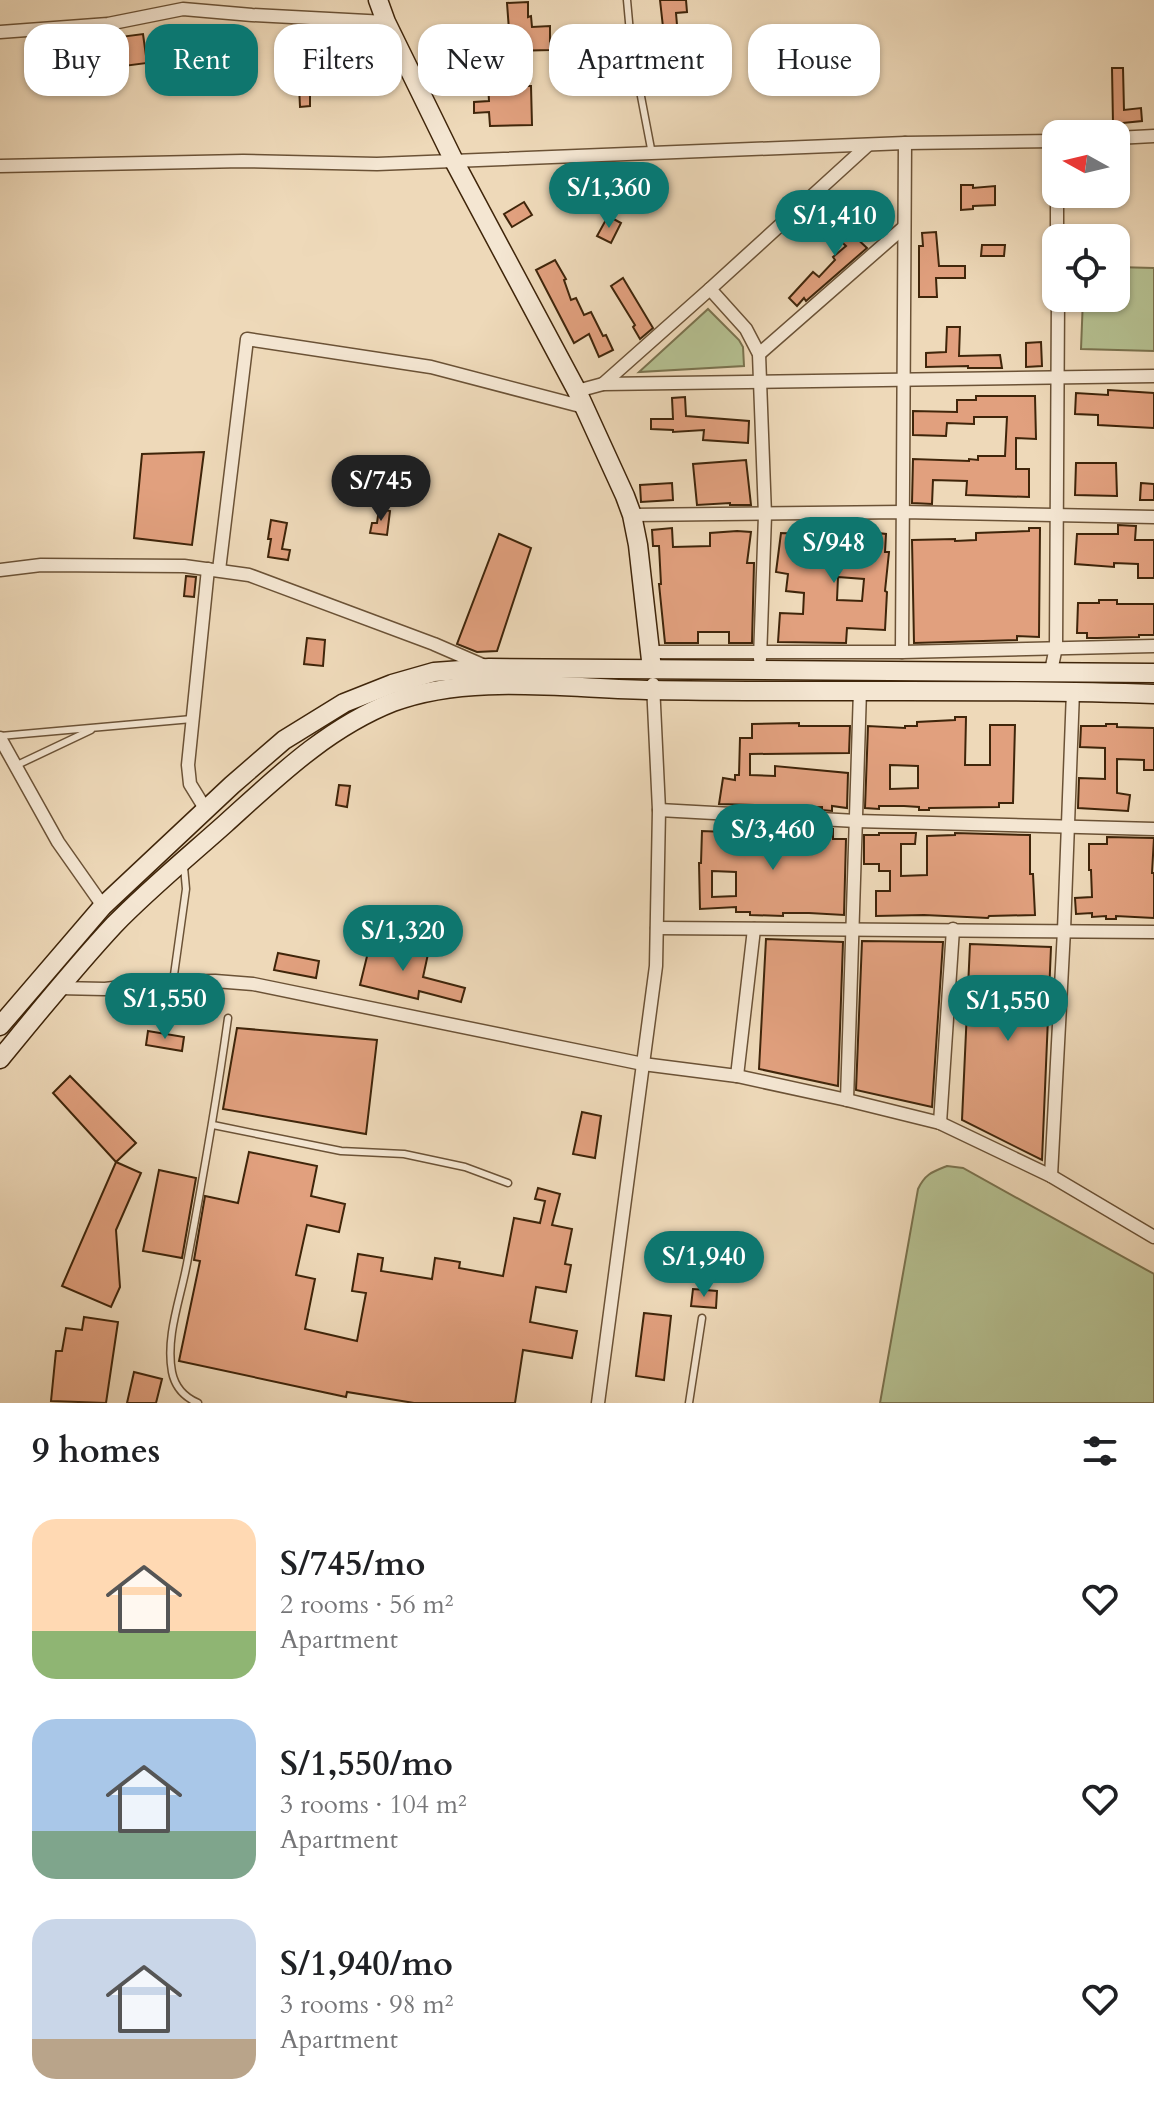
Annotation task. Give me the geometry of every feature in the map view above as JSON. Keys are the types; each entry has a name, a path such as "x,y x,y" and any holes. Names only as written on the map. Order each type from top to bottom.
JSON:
{"main road":[{"path":"378,0 454,161 580,399 616,475 632,515 638,545 651,661"},
{"path":"0,1026 103,906 284,740 344,703 392,684 434,672 651,661 760,661 1154,673"},
{"path":"0,1059 116,923 299,756 355,720 394,702 436,691 488,685 653,690 1154,694"}],"street":[{"path":"0,32 108,24 183,9 386,22"},
{"path":"1130,137 1154,136"},
{"path":"0,166 243,161 377,164 905,143 1042,141"},
{"path":"902,652 905,143"},
{"path":"206,810 190,784 188,765 247,339 431,367 580,399 603,384 868,145"},
{"path":"759,354 903,228"},
{"path":"710,289 746,329 759,354 765,515 760,661 902,652 1154,646"},
{"path":"1051,671 1056,647 1058,312"},
{"path":"603,384 1154,376"},
{"path":"632,515 903,512 1154,517"},
{"path":"0,570 41,565 184,566 249,575 434,644 489,668"},
{"path":"598,1403 656,966 659,810 651,661"},
{"path":"847,1100 860,690"},
{"path":"1051,1176 1073,691"},
{"path":"0,737 58,842 103,906"},
{"path":"659,810 856,821 1154,829"},
{"path":"657,928 1154,932"},
{"path":"737,1076 754,929"},
{"path":"940,1123 953,929"},
{"path":"58,988 105,989 215,981 253,984 643,1064 737,1076 847,1100 940,1123 1051,1176 1154,1237"}],"lane":[{"path":"627,0 631,44 652,154"},
{"path":"0,737 193,719"},
{"path":"15,766 95,729"},
{"path":"173,982 186,889 183,862"},
{"path":"198,1403 188,1399 176,1386 170,1343 185,1280 213,1125 228,1018"},
{"path":"213,1125 341,1151 404,1154 465,1167 508,1183"},
{"path":"689,1403 702,1318"}],"green space":[{"path":"1130,267 1154,268 1154,351 1081,349 1082,312 1130,312"},
{"path":"708,309 739,340 743,347 744,366 639,372"},
{"path":"947,1166 963,1168 1154,1274 1154,1403 880,1403 918,1189 930,1174"}],"building":[{"path":"660,0 686,0 687,12 676,13 677,24 663,24"},
{"path":"528,2 528,17 531,16 532,24 509,24 507,3"},
{"path":"549,26 549,50 533,50 533,27"},
{"path":"143,34 145,63 129,65 129,36"},
{"path":"1112,68 1123,68 1124,110 1141,108 1142,121 1113,120"},
{"path":"300,96 310,96 310,106 300,107"},
{"path":"489,96 531,96 532,125 490,126 489,112 474,113 474,102 489,101"},
{"path":"961,185 973,185 973,188 995,186 995,205 961,210"},
{"path":"524,202 532,215 512,227 504,214"},
{"path":"856,208 868,219 852,234 867,248 797,306 789,298 813,272 819,277 835,260 833,257 846,246 832,233"},
{"path":"608,216 621,223 611,243 597,236"},
{"path":"936,232 939,266 965,266 965,278 936,278 937,297 919,297 922,233"},
{"path":"982,245 1005,245 1004,256 981,256"},
{"path":"555,260 566,279 571,300 576,298 584,315 591,312 613,350 599,357 589,334 574,343 536,270"},
{"path":"623,278 653,328 640,339 611,286"},
{"path":"947,327 960,327 959,356 1000,355 1002,368 926,367 926,353 946,352"},
{"path":"1041,342 1042,366 1026,367 1026,343"},
{"path":"1108,390 1154,393 1154,428 1098,425 1098,415 1075,414 1076,393 1108,395"},
{"path":"976,396 1035,396 1036,439 1016,438 1016,469 1029,469 1029,497 966,495 967,481 933,480 932,504 912,503 913,459 969,461 978,460 978,456 1005,456 1007,417 974,417 974,424 947,423 946,436 913,435 913,411 957,412 957,400 976,400"},
{"path":"685,397 686,416 749,421 748,443 703,440 704,430 673,432 651,429 651,419 673,419 672,398"},
{"path":"204,452 192,545 134,538 142,454"},
{"path":"746,460 751,505 697,505 693,464"},
{"path":"1076,463 1116,463 1117,496 1075,495"},
{"path":"672,483 673,500 641,502 640,485"},
{"path":"1141,483 1154,484 1154,500 1140,500"},
{"path":"379,509 390,511 387,535 370,533 372,523 377,523"},
{"path":"271,520 287,523 282,549 290,550 288,560 268,557"},
{"path":"1118,525 1136,526 1135,540 1154,540 1154,578 1138,578 1138,564 1114,563 1114,567 1075,564 1077,534 1118,534"},
{"path":"672,528 673,547 710,546 710,533 751,532 747,563 754,563 752,643 729,643 729,632 698,632 698,643 665,643 659,546 653,546 652,530"},
{"path":"1029,528 1040,528 1039,637 914,643 912,540 976,540 976,533 1029,531"},
{"path":"841,529 886,534 885,552 889,552 885,630 847,628 846,643 778,642 780,613 803,614 804,593 786,591 788,574 776,572 781,533 840,535","holes":["838,577 864,579 862,601 837,600"]},
{"path":"499,534 531,548 497,651 477,652 457,644"},
{"path":"186,576 196,577 194,597 184,596"},
{"path":"1099,600 1117,600 1117,604 1154,604 1154,635 1087,638 1087,633 1077,633 1078,603 1099,603"},
{"path":"307,638 325,640 323,666 304,664"},
{"path":"955,717 966,717 965,765 990,765 990,725 1015,725 1013,803 999,803 999,807 929,810 904,806 865,808 868,726 905,728 917,726 917,722 955,720","holes":["890,765 918,766 918,788 890,789"]},
{"path":"799,723 799,726 850,726 849,753 750,754 750,775 775,776 775,766 848,773 847,808 832,806 832,811 822,810 822,807 719,804 723,778 735,780 735,775 739,775 740,738 752,738 752,724"},
{"path":"1106,724 1154,728 1154,770 1144,770 1144,760 1117,759 1117,793 1130,795 1128,811 1078,808 1079,778 1105,779 1105,748 1080,747 1081,726"},
{"path":"339,785 350,786 347,807 336,805"},
{"path":"774,827 784,827 784,831 823,833 822,828 833,829 833,839 846,839 844,915 750,915 750,912 736,912 736,907 700,909 702,831 774,831","holes":["712,871 736,872 736,896 712,897"]},
{"path":"916,833 915,844 901,844 901,876 927,875 927,836 955,833 1030,835 1030,874 1033,874 1035,915 988,918 876,916 876,891 890,891 890,871 879,871 879,864 864,864 864,835"},
{"path":"1107,837 1154,838 1154,918 1116,916 1116,919 1106,919 1106,916 1092,917 1092,913 1076,914 1075,898 1092,897 1089,844 1107,844"},
{"path":"766,939 843,942 838,1086 759,1069"},
{"path":"371,940 428,954 423,977 465,988 461,1002 419,991 418,999 360,985"},
{"path":"862,941 943,942 932,1107 856,1090"},
{"path":"970,944 1051,947 1042,1160 962,1120"},
{"path":"278,953 319,961 316,978 274,970"},
{"path":"237,1028 377,1040 366,1134 223,1109"},
{"path":"148,1031 184,1037 182,1051 146,1045"},
{"path":"70,1076 136,1143 116,1162 53,1093"},
{"path":"582,1112 601,1116 595,1158 573,1154"},
{"path":"249,1152 317,1166 311,1196 345,1204 339,1232 307,1225 296,1275 315,1279 305,1329 357,1341 366,1293 352,1291 358,1254 383,1258 381,1271 432,1279 435,1258 460,1262 459,1268 503,1276 514,1218 540,1223 545,1201 535,1199 538,1188 560,1194 552,1225 572,1229 565,1264 571,1265 566,1292 536,1287 530,1322 577,1331 572,1358 523,1350 515,1403 414,1403 347,1392 346,1397 179,1361 200,1261 194,1260 205,1196 238,1203"},
{"path":"116,1162 141,1173 116,1230 120,1287 111,1307 62,1286"},
{"path":"159,1170 196,1178 182,1258 143,1251"},
{"path":"693,1289 717,1291 716,1308 691,1306"},
{"path":"644,1313 671,1316 664,1380 636,1376"},
{"path":"84,1317 118,1322 106,1403 51,1401 56,1351 62,1351 66,1328 82,1330"},
{"path":"134,1372 162,1379 156,1403 127,1403"}]}
